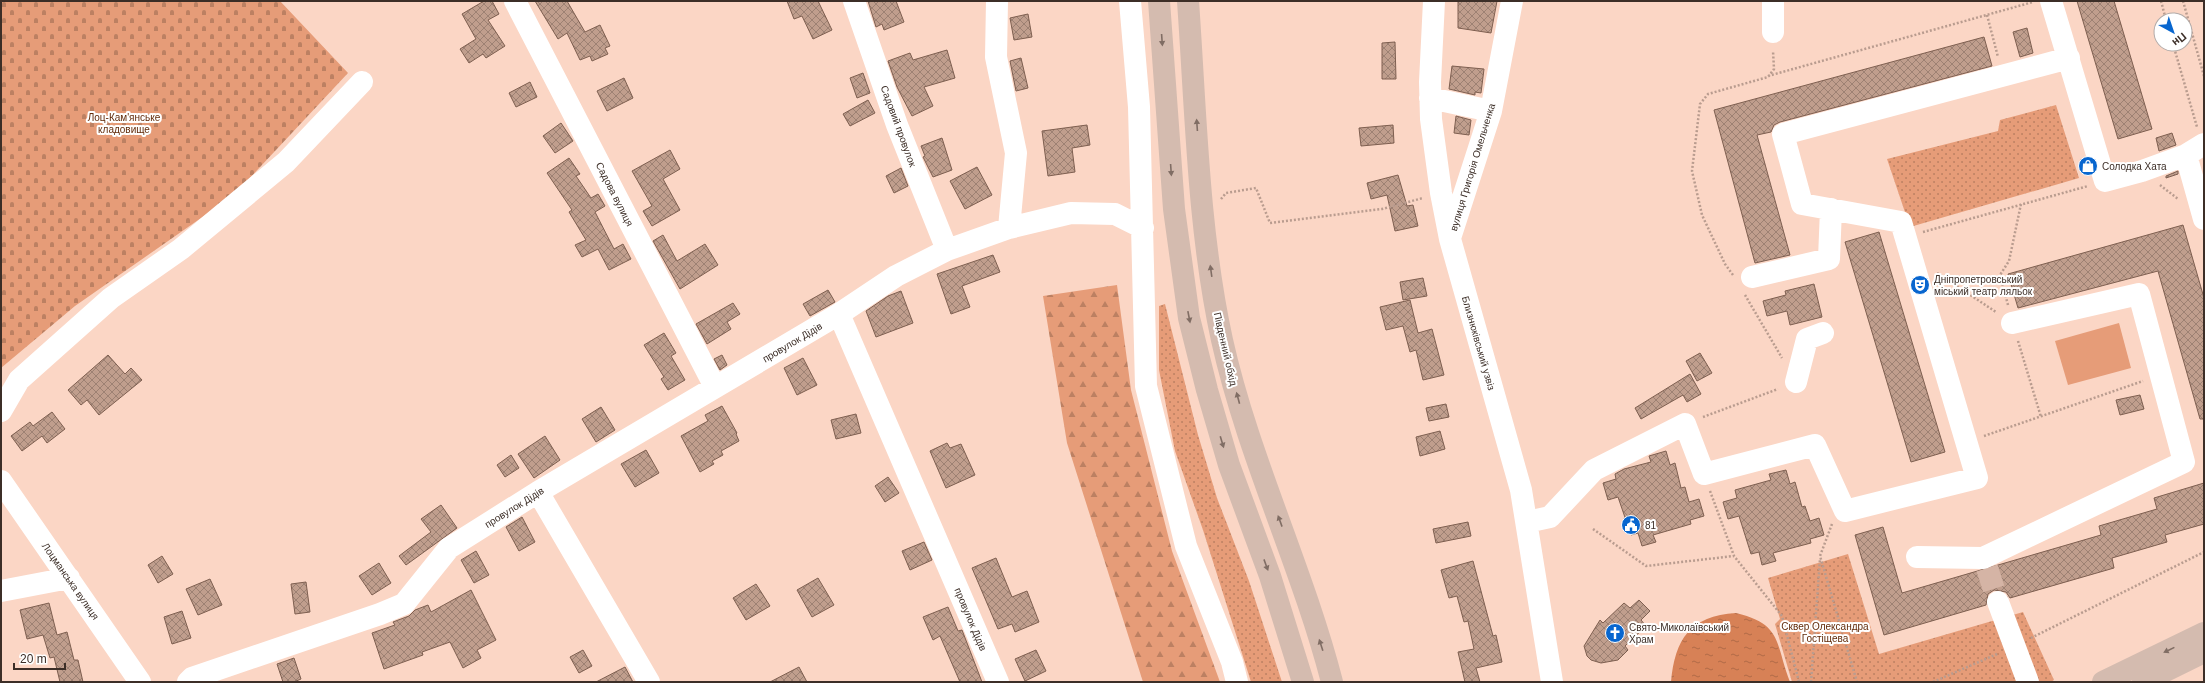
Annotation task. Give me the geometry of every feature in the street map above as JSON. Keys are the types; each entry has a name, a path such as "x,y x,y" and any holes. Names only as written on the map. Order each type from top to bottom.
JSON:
{"main road":[{"path":"1159,1 1174,209 1190,318 1207,390 1229,465 1270,576 1303,682"},
{"name":"Південний обхід","path":"1188,1 1203,206 1210,273 1222,341 1262,473 1297,568 1332,682"},
{"path":"2103,682 2204,633"},
{"path":"2143,682 2204,652"}],"street":[{"name":"Садова вулиця","path":"515,1 715,387"},
{"name":"Садовий провулок","path":"854,1 897,125 947,250"},
{"path":"997,1 996,57 1016,153 1009,228"},
{"path":"1130,1 1139,107 1146,386 1186,546 1232,662 1237,682"},
{"name":"Близнюківський узвіз","path":"1434,1 1430,98 1431,126 1441,193 1450,239 1521,490 1552,682"},
{"name":"вулиця Григорія Омельченка","path":"1450,239 1491,111 1512,1"},
{"path":"1773,1 1773,32"},
{"path":"2051,1 2105,181 2142,171 2198,148 2204,219"},
{"path":"1527,522 1550,517 1594,470 1685,424 1704,474 1815,445 1846,511 1977,478 1901,222 1802,204 1783,134 2069,58"},
{"path":"1,411 20,380 111,298 180,248 286,162 362,82"},
{"path":"1430,98 1491,111"},
{"path":"1744,279 1829,259 1831,209"},
{"name":"провулок Дідів","path":"188,682 192,678 380,614 404,604 449,548 538,492 839,314 896,276 947,250 1009,228 1071,213 1115,214 1143,228"},
{"path":"1917,557 1985,563 2184,462 2139,294 2012,323"},
{"name":"провулок Дідів","path":"839,314 998,682"},
{"path":"1796,382 1807,339 1823,333"},
{"name":"Лоцманська вулиця","path":"1,481 22,514 69,578 140,682"},
{"path":"538,492 649,682"},
{"path":"1,591 69,578"},
{"path":"1998,602 2028,682"}],"path":[{"path":"1685,424 1796,382 1744,279 1725,264 1702,215 1692,171 1700,104 1708,94 2038,1"},
{"path":"2161,1 2164,12"},
{"path":"2183,1 2204,76"},
{"path":"1986,15 2003,75"},
{"path":"1768,77 1774,69 1773,32"},
{"path":"2175,52 2198,148"},
{"path":"2142,171 2179,200"},
{"path":"1908,247 2021,204 2105,181"},
{"path":"1226,193 1256,188 1270,223 1382,209 1441,193"},
{"path":"2021,204 2009,261 2000,275 2012,323 2041,417"},
{"path":"1908,247 2012,323"},
{"path":"1966,442 2161,375"},
{"path":"1704,474 1734,556 1782,616 1799,682"},
{"path":"1811,682 1820,556 1835,516 1846,511"},
{"path":"1593,529 1646,566 1734,556"},
{"path":"1933,682 2015,646 2204,552"},
{"path":"1820,556 1857,682"}],"green space":[{"name":"Лоц-Кам'янcьке кладовище","path":"1,1 280,1 348,73 234,195 75,306 1,368"},
{"path":"2056,105 2079,178 1910,227 1887,159 1998,131 2000,120"},
{"path":"1117,285 1131,390 1172,551 1220,682 1143,682 1067,443 1043,296"},
{"path":"1165,304 1198,435 1217,498 1249,581 1282,682 1251,682 1203,530 1175,451 1159,370 1159,306"},
{"path":"2119,323 2131,368 2068,385 2055,341"},
{"name":"Сквер Олександра Гостіщева","path":"1848,554 1879,654 2023,612 2054,680 2051,682 1792,682 1775,624 1780,619 1768,578"}],"water":[{"path":"1736,613 1762,623 1770,630 1779,646 1790,682 1671,682 1676,654 1681,642 1688,632 1696,625 1707,619 1720,615"}],"building":[{"path":"484,1 492,1 499,14 488,20 505,46 486,58 483,54 469,63 460,49 476,39 462,14"},
{"path":"535,1 567,1 585,32 600,25 610,46 605,48 608,54 592,61 590,56 580,60 567,33 558,39"},
{"path":"787,1 818,1 832,30 813,39 802,16 794,19"},
{"path":"868,1 896,1 904,22 884,30 882,24 876,27"},
{"path":"1458,1 1497,1 1491,33 1458,28"},
{"path":"2077,1 2114,1 2152,129 2118,139"},
{"path":"1028,14 1032,37 1014,40 1010,18"},
{"path":"2027,28 2033,53 2020,57 2013,32"},
{"path":"1984,37 1992,66 1780,122 1774,125 1771,132 1757,135 1790,255 1755,263 1714,110"},
{"path":"1395,42 1396,79 1382,79 1382,43"},
{"path":"947,50 955,78 924,87 933,106 912,116 897,87 888,61 910,53 913,60"},
{"path":"1021,58 1028,88 1016,91 1010,61"},
{"path":"1452,66 1484,69 1481,93 1475,92 1475,95 1449,89"},
{"path":"863,73 870,93 857,98 850,78"},
{"path":"624,78 633,98 607,111 597,91"},
{"path":"530,82 537,97 516,107 509,93"},
{"path":"868,100 875,113 850,126 843,114"},
{"path":"1456,116 1471,120 1469,135 1454,133"},
{"path":"561,123 573,141 555,153 543,136"},
{"path":"1087,125 1090,145 1072,148 1075,172 1048,176 1042,131"},
{"path":"1393,125 1394,143 1361,146 1359,128"},
{"path":"2172,133 2176,145 2159,151 2156,138"},
{"path":"942,138 952,170 933,177 923,157 925,156 921,146"},
{"path":"670,150 680,169 663,179 680,210 652,226 643,211 652,206 632,171"},
{"path":"569,158 580,174 576,176 591,198 598,194 605,206 595,212 614,249 623,244 631,259 609,270 598,249 582,257 575,245 586,240 569,212 572,210 547,173"},
{"path":"977,167 992,195 965,209 950,181"},
{"path":"901,168 908,186 894,193 886,176"},
{"path":"2178,171 2178,174 2166,178 2166,176"},
{"path":"1398,175 1407,206 1413,205 1418,226 1395,231 1387,195 1371,199 1367,183"},
{"path":"2183,225 2204,298 2204,419 2200,419 2158,271 2018,308 2008,274"},
{"path":"1879,232 1945,452 1911,462 1845,242"},
{"path":"663,235 677,261 705,244 718,265 680,289 653,241"},
{"path":"993,255 1000,272 962,286 970,307 951,314 937,274"},
{"path":"1423,278 1427,296 1403,300 1400,282"},
{"path":"1814,284 1822,317 1790,325 1787,311 1767,316 1763,301 1786,295 1785,291"},
{"path":"828,290 835,302 810,316 803,304"},
{"path":"901,291 913,323 876,337 866,311 888,296"},
{"path":"1410,300 1418,333 1432,329 1444,375 1423,380 1416,350 1410,352 1403,326 1386,330 1380,307"},
{"path":"733,303 740,314 727,322 731,329 707,344 696,324"},
{"path":"664,333 676,353 671,356 685,380 668,390 661,379 664,377 644,345"},
{"path":"1700,353 1712,373 1697,381 1686,361"},
{"path":"108,355 125,374 131,368 142,380 99,415 87,400 81,405 68,390"},
{"path":"722,355 727,365 720,370 714,359"},
{"path":"803,358 817,385 797,395 784,368"},
{"path":"1690,374 1701,394 1687,402 1683,395 1641,419 1635,408"},
{"path":"2140,395 2144,409 2120,415 2116,400"},
{"path":"1446,404 1449,417 1429,421 1426,408"},
{"path":"722,406 737,433 736,434 739,441 721,451 723,455 712,461 714,464 700,472 681,436 708,421 705,415"},
{"path":"601,407 615,430 596,442 582,419"},
{"path":"52,412 65,429 47,443 42,436 22,451 11,436 30,422 33,426"},
{"path":"856,414 861,433 836,439 831,420"},
{"path":"1440,431 1445,449 1420,456 1416,437"},
{"path":"545,436 560,460 534,478 518,454"},
{"path":"947,443 950,448 961,444 975,475 946,488 930,451"},
{"path":"646,450 659,473 635,487 621,464"},
{"path":"1666,451 1670,465 1675,463 1681,488 1685,487 1689,502 1699,499 1704,516 1690,520 1691,524 1653,535 1656,542 1642,546 1638,533 1631,535 1618,497 1608,500 1603,483 1616,479 1615,474 1624,469 1651,462 1649,456"},
{"path":"511,455 519,468 505,477 497,465"},
{"path":"1786,470 1790,484 1795,482 1802,507 1805,506 1810,521 1819,518 1824,535 1810,539 1811,543 1773,553 1776,561 1762,565 1759,552 1751,554 1739,516 1728,519 1723,502 1737,498 1735,490 1771,480 1769,474"},
{"path":"888,477 899,493 885,502 875,486"},
{"path":"2204,483 2204,524 2165,535 2167,542 2112,558 2114,568 2010,598 2006,592 1994,590 1988,594 1986,605 1884,635 1855,535 1883,527 1902,593 2101,535 2099,526 2157,509 2154,498"},
{"path":"441,505 457,528 406,565 399,556 431,532 421,519"},
{"path":"522,517 535,542 519,551 506,527"},
{"path":"1468,522 1471,536 1436,543 1433,529"},
{"path":"924,542 932,560 910,570 902,551"},
{"path":"476,551 489,575 474,583 461,560"},
{"path":"162,556 173,574 158,583 148,565"},
{"path":"996,558 1012,597 1027,591 1039,622 1015,632 1012,624 998,629 972,568"},
{"path":"1473,561 1493,636 1496,635 1502,662 1476,668 1480,682 1465,682 1458,652 1474,649 1468,621 1464,622 1457,596 1449,598 1441,570"},
{"path":"379,563 391,583 372,595 359,576"},
{"path":"818,578 834,605 812,617 797,590"},
{"path":"210,579 222,605 198,615 186,589"},
{"path":"306,582 310,612 295,614 291,584"},
{"path":"756,584 770,606 746,620 733,598"},
{"path":"471,590 496,640 477,650 481,658 463,668 450,642 422,652 423,655 384,669 372,633 395,625 393,622 409,616 415,610 428,605 431,612"},
{"name":"Свято-Миколаївський Храм","path":"1639,600 1650,611 1641,620 1646,626 1625,646 1628,650 1618,660 1601,663 1591,660 1587,656 1584,646 1600,620 1603,623 1624,603 1630,608"},
{"path":"49,603 57,635 67,632 74,660 78,660 83,682 60,682 54,657 50,658 43,635 27,639 20,610"},
{"path":"948,607 958,631 962,630 982,682 960,682 940,636 933,640 923,617"},
{"path":"182,611 191,638 172,644 164,617"},
{"path":"583,650 592,666 579,673 570,657"},
{"path":"1036,650 1046,671 1025,681 1015,659"},
{"path":"294,658 301,679 294,682 283,682 277,664"},
{"path":"625,667 633,682 596,682"},
{"path":"799,667 807,682 770,682"}],"tunnel":[{"path":"1987,568 1998,602"}],"place":[{"name":"Солодка Хата","path":"2088,166"},
{"name":"Дніпропетровський міський театр ляльок","path":"1920,285"},
{"name":"81","path":"1631,525"},
{"name":"Свято-Миколаївський Храм","path":"1615,633"}]}
